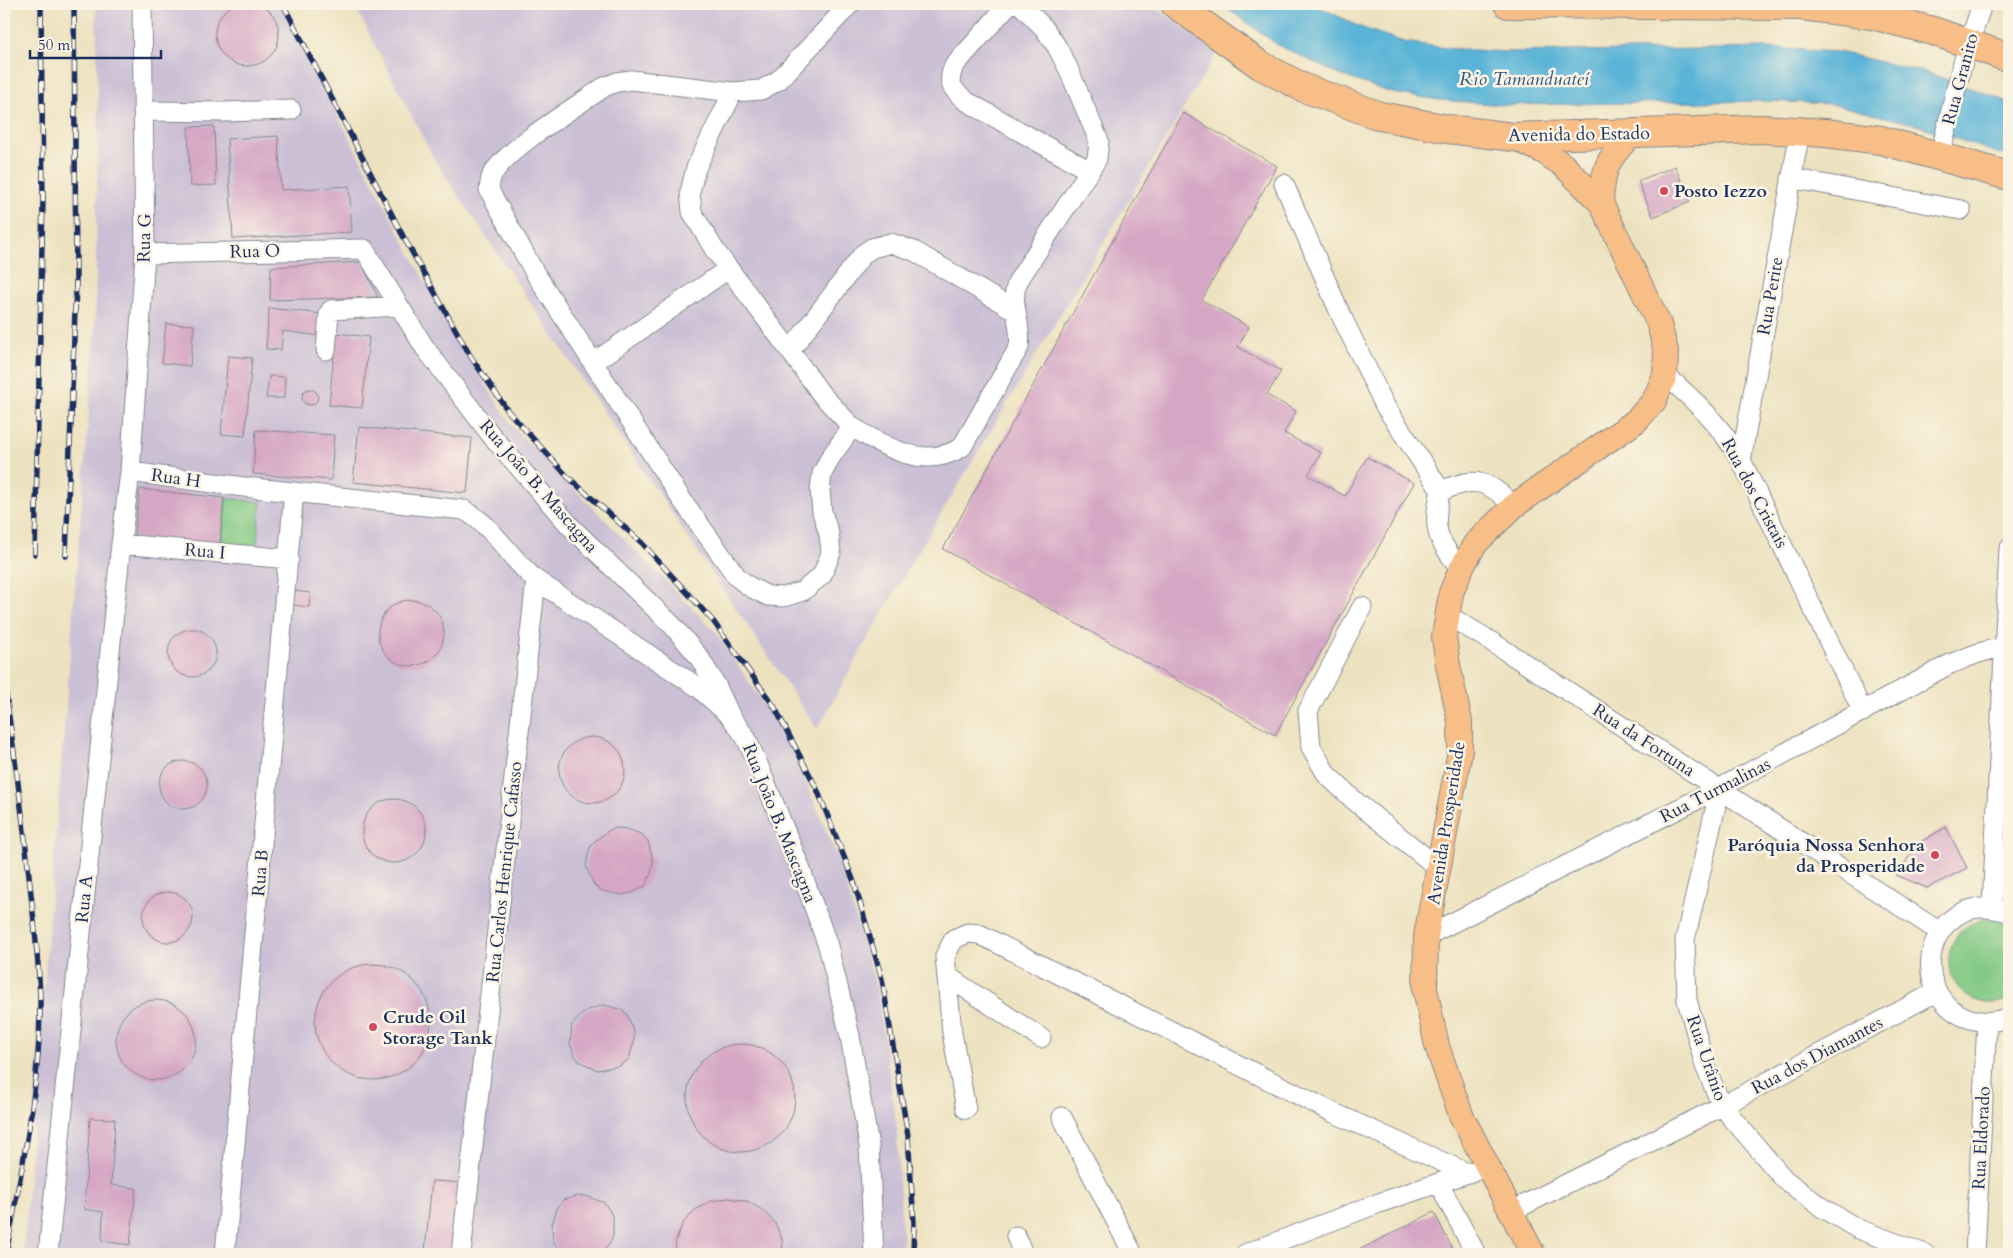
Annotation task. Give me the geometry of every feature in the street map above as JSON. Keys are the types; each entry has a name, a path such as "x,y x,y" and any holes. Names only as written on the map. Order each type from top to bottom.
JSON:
{"highway":[{"name":"Avenida do Estado","path":"1176,4 1260,65 1304,88 1380,116 1448,129 1513,137 1763,129 1800,131 1942,146 2009,176"},
{"path":"1508,4 1804,5 1872,16 1933,31 2009,58"}],"main road":[{"path":"1601,203 1603,178 1608,163 1614,152 1632,134"},
{"path":"1513,137 1544,152 1563,165 1601,203 1659,324 1666,351 1665,375"},
{"name":"Avenida Prosperidade","path":"1533,1254 1510,1212 1477,1169 1437,1046 1425,989 1426,936 1440,869 1460,751 1460,722 1444,637 1447,615 1451,593 1461,569 1475,544 1514,506 1636,421 1654,401 1665,375"}],"street":[{"name":"Rua G","path":"130,472 145,254 142,4"},
{"path":"850,4 779,80 761,90 733,92 631,80 617,82 604,87 524,143 500,165 491,177 489,190 535,273 682,500 737,577 750,587 768,596 784,597 803,591 822,575 830,553 829,534 822,512 820,490 822,474 830,458 852,427"},
{"path":"1009,4 954,66 949,76 951,84 966,101 1090,171"},
{"path":"733,92 696,168 690,192 692,212 728,269 822,395 852,427 902,453 924,458 938,458 962,447 1019,347 1021,336 1013,299 1014,290 1099,154 1099,141 1094,128 1057,47 1044,28 1020,4"},
{"name":"Rua Granito","path":"1942,146 1968,43 1982,4"},
{"path":"144,111 224,112 291,110"},
{"name":"Rua Perite","path":"1741,460 1800,131"},
{"path":"1791,178 1961,210"},
{"path":"1284,184 1340,313 1385,406 1441,491 1435,512 1438,532 1442,546 1461,569"},
{"path":"790,351 863,254 881,244 891,243 914,251 1016,310"},
{"name":"Rua O","path":"145,254 364,249"},
{"name":"Rua João B. Mascagna","path":"364,249 425,348 491,435 570,526 673,626 700,657 717,686 730,717 746,738 799,865 828,946 850,1036 869,1146 874,1254"},
{"path":"593,363 728,269"},
{"path":"326,350 329,313 331,310 399,306"},
{"name":"Rua dos Cristais","path":"1665,375 1691,398 1726,435 1741,460 1863,712"},
{"name":"Rua H","path":"121,544 130,472 464,510 477,517 523,569 536,580 699,688 730,717"},
{"path":"1441,491 1462,482 1483,483 1500,493 1514,506"},
{"name":"Rua B","path":"225,1254 294,492"},
{"name":"Rua I","path":"121,544 289,558"},
{"name":"Rua A","path":"48,1254 121,544"},
{"path":"2009,549 2000,910 1972,909 1954,918 1940,932 1933,946 1930,961 1931,977 1936,992 1946,1005 1958,1014 1972,1020 1988,1022 2009,1017"},
{"name":"Rua Carlos Henrique Cafasso","path":"461,1254 536,580"},
{"path":"1362,607 1308,711 1311,747 1327,775 1356,802 1440,869"},
{"name":"Rua da Fortuna","path":"1447,615 1720,788 1940,932"},
{"name":"Rua Turmalinas","path":"1426,936 1720,788 1950,664 1978,654 2007,649"},
{"name":"Rua Urânio","path":"1720,788 1685,940 1687,1000 1705,1066 1722,1106 1784,1179 1821,1207 1858,1229 1925,1254"},
{"path":"966,1109 952,1033 945,956 954,939 968,934 979,934 1332,1112 1477,1169"},
{"path":"947,976 1040,1038"},
{"name":"Rua dos Diamantes","path":"1510,1212 1722,1106 1936,992"},
{"name":"Rua Eldorado","path":"1975,1254 1988,1022"},
{"path":"1062,1117 1133,1254"},
{"path":"1245,1254 1379,1203 1439,1184 1477,1169"},
{"path":"1439,1184 1476,1254"},
{"path":"1016,1236 1023,1254"}],"shaded area":[{"path":"96,4 279,4 449,327 512,426 715,631 788,741 838,858 877,989 897,1130 903,1254 23,1254 95,334 98,105"},
{"path":"354,4 1152,4 1217,53 905,574 817,729 434,159"}],"green space":[{"path":"226,498 261,502 256,549 221,545"},
{"path":"1993,917 2009,921 2009,1000 1987,1003 1969,997 1957,986 1950,970 1950,953 1956,937 1970,924"}],"water":[{"name":"Rio Tamanduateí","path":"1221,4 1313,4 1360,27 1404,42 1445,48 1505,52 1767,48 1839,52 1928,73 2009,102 2009,157 1914,124 1832,104 1766,101 1504,105 1439,100 1392,93 1340,75 1278,45"}],"building":[{"path":"247,2 265,8 273,16 279,34 273,52 265,60 247,66 229,60 221,52 215,34 221,16 229,8"},
{"path":"1183,113 1277,166 1202,300 1249,327 1238,347 1281,371 1267,395 1296,411 1284,433 1321,453 1308,475 1345,496 1367,457 1414,483 1275,735 943,549"},
{"path":"214,126 216,185 190,186 188,127"},
{"path":"278,136 281,190 349,186 352,232 233,239 227,139"},
{"name":"Posto Iezzo","path":"1675,166 1690,202 1653,217 1638,181"},
{"path":"361,262 378,297 270,300 271,267"},
{"path":"269,308 323,314 320,336 283,331 281,350 266,349"},
{"path":"166,324 194,325 190,366 162,363"},
{"path":"336,333 369,337 362,408 329,405"},
{"path":"228,356 252,358 245,436 221,434"},
{"path":"269,376 285,377 284,398 266,398"},
{"path":"310,389 316,391 318,397 316,403 310,405 304,403 302,397 304,391"},
{"path":"359,427 472,438 467,493 353,482"},
{"path":"256,430 334,435 331,480 253,474"},
{"path":"140,489 224,498 220,547 134,538"},
{"path":"295,591 310,593 309,607 293,605"},
{"path":"411,600 424,603 434,610 441,620 444,633 441,646 434,656 424,663 411,666 398,663 388,656 381,646 378,633 381,620 388,610 398,603"},
{"path":"187,629 197,629 209,636 216,648 216,658 209,670 197,677 187,677 179,673 172,666 168,658 168,648 172,640 179,633"},
{"path":"592,737 605,740 615,747 622,757 625,770 622,783 615,793 605,800 592,803 579,800 569,793 562,783 559,770 562,757 569,747 579,740"},
{"path":"178,761 188,761 197,765 203,771 206,776 206,794 197,805 188,809 178,809 169,805 163,799 159,790 159,780 163,771 169,765"},
{"path":"388,799 400,799 417,808 424,819 426,831 424,843 417,854 400,863 388,863 376,858 367,849 362,837 362,825 367,813 376,804"},
{"name":"Paróquia Nossa Senhora da Prosperidade","path":"1946,827 1967,868 1927,888 1896,875 1919,843"},
{"path":"617,828 641,834 648,841 653,861 651,874 645,886 632,893 622,895 602,891 595,886 586,866 589,850 593,843 609,830"},
{"path":"168,892 178,894 186,899 191,907 193,917 191,927 186,935 178,940 168,942 158,940 150,935 145,927 143,917 145,907 150,899 158,894"},
{"name":"Crude Oil Storage Tank","path":"373,964 395,969 414,981 426,1000 431,1022 426,1044 414,1063 395,1075 373,1080 351,1075 332,1063 320,1044 315,1022 320,1000 332,981 351,969"},
{"path":"156,1000 171,1003 184,1012 193,1025 196,1040 193,1055 184,1068 171,1077 156,1080 141,1077 128,1068 119,1055 116,1040 119,1025 128,1012 141,1003"},
{"path":"603,1005 620,1009 627,1014 634,1032 634,1042 629,1059 619,1066 597,1070 579,1061 570,1044 572,1025 585,1011"},
{"path":"741,1044 762,1048 779,1060 791,1077 795,1098 791,1119 779,1136 762,1148 741,1152 720,1148 703,1136 691,1119 687,1098 691,1077 703,1060 720,1048"},
{"path":"90,1118 115,1119 111,1185 136,1188 130,1245 102,1241 103,1212 84,1209"},
{"path":"432,1181 466,1183 459,1253 425,1251"},
{"path":"586,1196 605,1203 613,1217 613,1236 609,1245 600,1254 563,1254 553,1241 552,1224 557,1209 563,1200"},
{"path":"729,1198 747,1201 762,1210 775,1223 782,1239 783,1254 675,1254 676,1240 683,1223 695,1210 711,1201"},
{"path":"1434,1212 1455,1254 1351,1254"}],"railway":[{"path":"35,554 43,199 41,4"},
{"path":"66,556 76,283 74,4"},
{"path":"283,4 403,236 471,357 508,411 568,477 642,543 713,621 774,706 817,789 854,882 882,979 908,1136 914,1223 913,1254"},
{"path":"4,682 27,860 40,999 34,1095 6,1254"}],"place":[{"name":"Posto Iezzo","path":"1664,191"},
{"name":"Paróquia Nossa Senhora da Prosperidade","path":"1935,855"},
{"name":"Crude Oil Storage Tank","path":"373,1027"}]}
